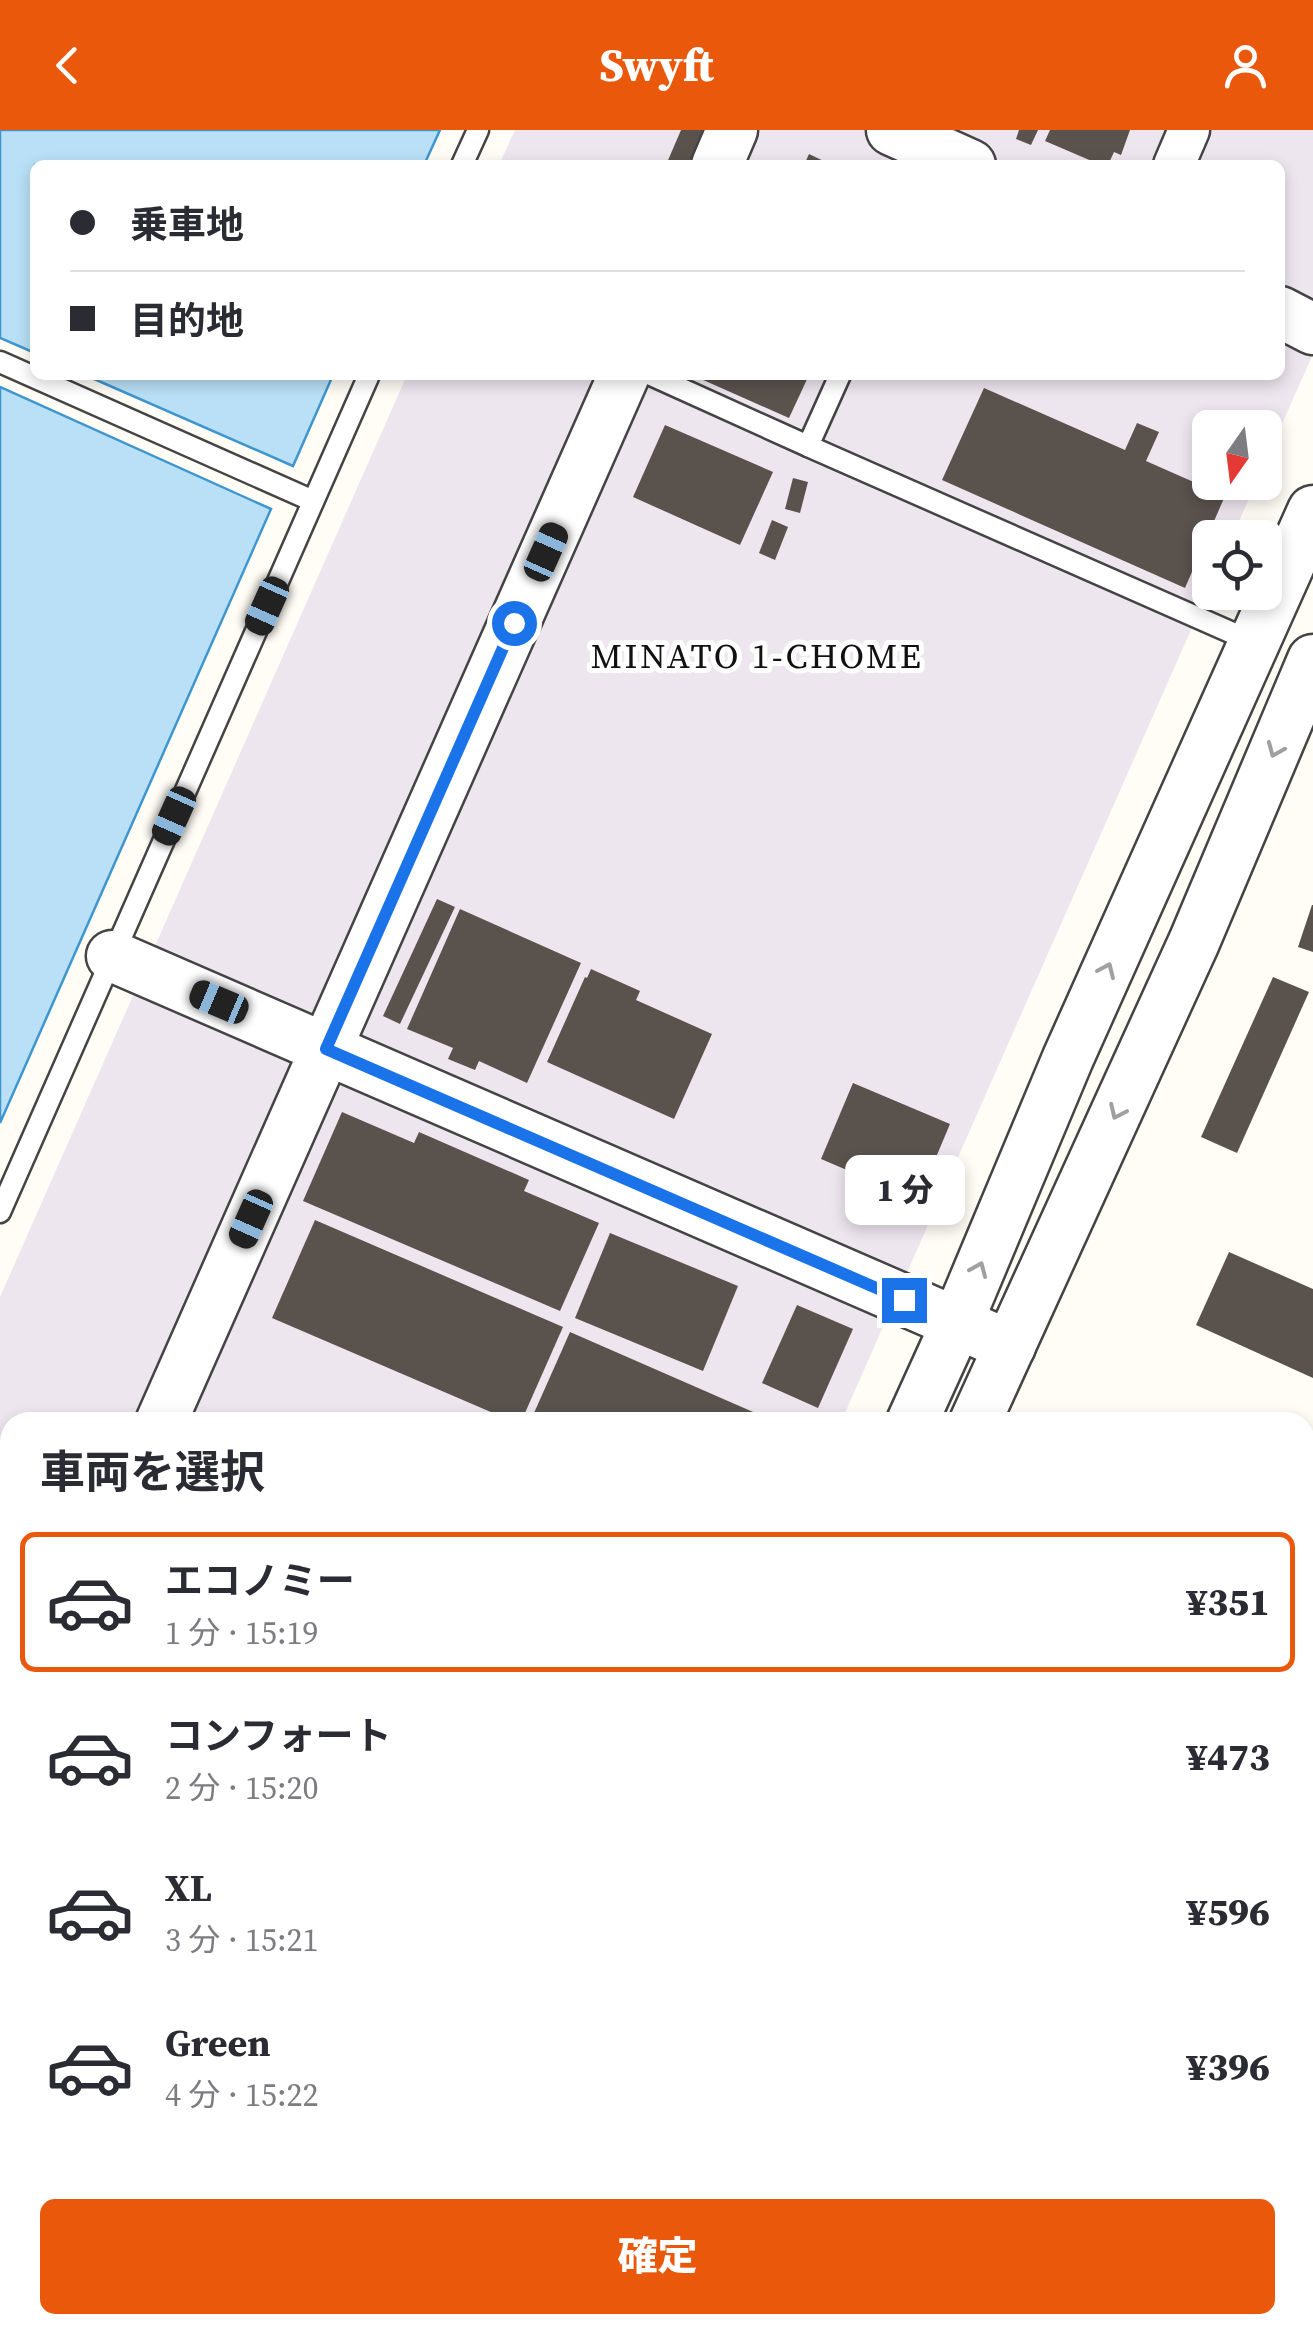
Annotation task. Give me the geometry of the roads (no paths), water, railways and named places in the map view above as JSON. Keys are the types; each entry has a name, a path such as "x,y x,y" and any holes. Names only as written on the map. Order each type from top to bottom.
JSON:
{"street":[{"path":"718,160 732,130"},
{"path":"892,130 947,160"},
{"path":"1176,160 1189,130"},
{"path":"1285,314 1313,328"},
{"path":"165,1412 622,380"},
{"path":"917,1412 1068,1058 1313,511"},
{"path":"980,1412 1194,942 1313,660"},
{"path":"112,956 1010,1346"}],"lane":[{"path":"464,160 478,130"},
{"path":"0,362 30,375"},
{"path":"41,380 313,501"},
{"path":"0,1212 367,380"},
{"path":"661,380 1254,642"},
{"path":"808,446 838,380"}],"water":[{"path":"0,130 440,130 426,160 30,160 30,351 0,338"},
{"path":"96,380 331,380 293,466"},
{"path":"0,387 271,509 0,1123"}],"district":[{"name":"MINATO 1-CHOME","path":"757,656"}]}
